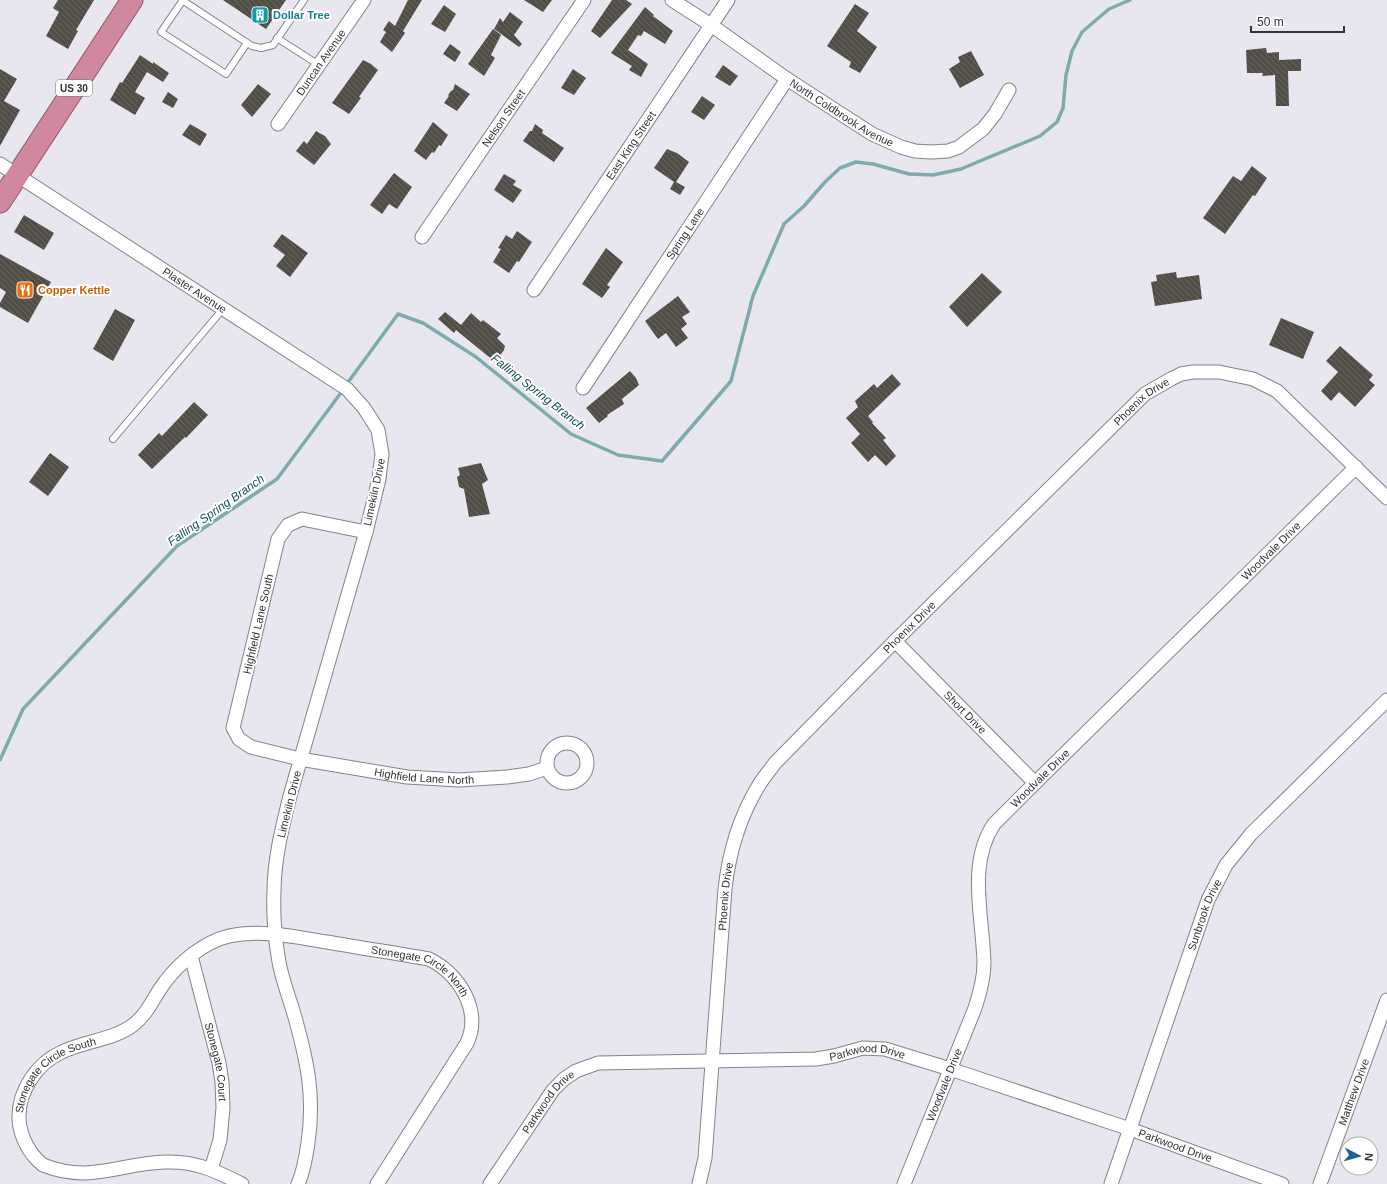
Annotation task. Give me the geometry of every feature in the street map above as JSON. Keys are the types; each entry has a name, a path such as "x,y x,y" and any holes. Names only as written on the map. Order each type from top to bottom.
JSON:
{"highway":[{"name":"US 30","path":"0,202 8,170 132,0"}],"street":[{"name":"Duncan Avenue","path":"278,124 364,0"},
{"name":"Nelson Street","path":"422,237 584,0"},
{"name":"North Coldbrook Avenue","path":"672,0 787,79 882,139 915,151 948,151 959,147 984,129 1009,90"},
{"name":"East King Street","path":"534,290 728,0"},
{"name":"Spring Lane","path":"583,388 787,79"},
{"name":"Plaster Avenue","path":"8,170 347,389 364,408 378,430"},
{"name":"Phoenix Drive","path":"699,1184 705,1158 724,889 732,849 746,811 759,784 775,763 895,641 1145,394 1162,383 1182,374 1201,371 1219,372 1253,379 1277,391 1387,498"},
{"name":"Limekiln Drive","path":"298,1184 306,1154 311,1126 312,1099 304,1050 279,964 275,934 274,891 276,860 283,825 300,759 366,532 379,479 382,454 378,430"},
{"name":"Woodvale Drive","path":"904,1184 975,1008 982,981 984,964 978,876 979,861 982,847 994,824 1356,468"},
{"name":"Highfield Lane South","path":"300,759 251,747 239,739 233,728 278,539 288,525 302,519 366,532"},
{"name":"Short Drive","path":"895,641 1035,783"},
{"name":"Sunbrook Drive","path":"1110,1184 1208,900 1226,865 1251,834 1387,700"},
{"name":"Highfield Lane North","path":"300,759 407,777 459,780 522,775 547,768"},
{"name":"Stonegate Circle South","path":"242,1184 212,1169 187,1163 165,1162 149,1164 97,1181 84,1182 66,1178 51,1170 37,1159 27,1146 21,1132 20,1108 23,1095 30,1080 40,1068 61,1052 119,1033 133,1025 144,1014 164,982 191,956 210,943 225,937 240,934 275,934"},
{"name":"Stonegate Circle North","path":"275,934 429,959 444,967 464,990 470,1010 471,1028 467,1043 377,1184"},
{"name":"Stonegate Court","path":"191,956 219,1063 222,1082 223,1108 220,1140 212,1169"},
{"name":"Matthew Drive","path":"1320,1184 1387,1000"},
{"name":"Parkwood Drive","path":"490,1184 553,1090 564,1079 576,1071 590,1065 606,1062 816,1058 834,1056 855,1049 872,1048 884,1049 950,1069 1130,1129 1282,1184"}],"lane":[{"path":"247,43 226,74 161,32 182,0 247,43 261,48 273,45 304,0"},
{"path":"277,38 319,65"},
{"path":"114,439 223,309"}],"building":[{"path":"58,0 94,0 76,30 78,31 68,49 46,36 59,12 53,8"},
{"name":"Dollar Tree","path":"223,0 286,0 266,29"},
{"path":"408,0 422,0 403,31 405,33 392,52 380,42 386,32 383,30 389,21 395,26"},
{"path":"524,0 552,0 543,12"},
{"path":"612,0 626,0 632,4 600,38 591,31"},
{"path":"855,4 869,13 857,31 877,47 860,73 849,67 851,62 827,46"},
{"path":"444,5 456,14 445,32 431,24"},
{"path":"645,7 654,15 653,16 673,31 665,44 644,31 641,36 638,35 628,50 648,64 641,77 629,70 632,66 611,53"},
{"path":"510,12 523,22 514,35 522,44 519,47 494,29 500,18 503,22"},
{"path":"493,29 501,35 491,55 495,58 484,76 468,64"},
{"path":"450,44 461,52 455,62 443,54"},
{"path":"1266,48 1267,53 1279,52 1279,60 1301,59 1301,71 1288,71 1289,106 1276,106 1275,75 1262,76 1263,73 1247,73 1246,50"},
{"path":"971,51 984,75 960,88 949,69 960,62 958,57"},
{"path":"140,55 169,73 163,82 147,72 135,92 145,98 135,115 110,100 120,82 122,83"},
{"path":"363,60 378,70 359,97 361,98 349,114 332,103"},
{"path":"723,65 738,76 730,86 715,77"},
{"path":"0,69 17,79 4,101 20,110 0,146"},
{"path":"573,69 586,78 574,95 561,88"},
{"path":"258,84 271,94 252,117 241,105"},
{"path":"455,84 470,94 457,111 444,103 449,96 448,95 453,90"},
{"path":"168,92 178,99 173,108 162,102"},
{"path":"702,96 715,105 704,120 691,112"},
{"path":"433,122 448,135 441,146 439,145 434,153 432,152 426,160 414,151"},
{"path":"190,124 207,134 200,146 182,135"},
{"path":"535,124 543,130 542,133 564,148 554,162 523,141 530,131 532,131"},
{"path":"316,131 325,136 331,144 314,165 296,151 304,141 307,144"},
{"path":"667,149 677,153 689,162 676,182 685,187 680,195 670,189 674,182 654,168"},
{"path":"1252,166 1267,178 1225,234 1203,218 1233,176 1241,181"},
{"path":"394,173 412,187 397,209 389,204 382,214 370,205"},
{"path":"504,174 516,181 513,185 522,190 513,203 494,190"},
{"path":"24,215 54,233 44,250 14,232"},
{"path":"517,231 532,242 519,262 517,261 509,273 493,262 501,249 498,248 506,235 512,239"},
{"path":"282,234 308,253 290,277 276,266 285,255 273,246"},
{"path":"606,248 623,262 607,285 610,287 602,298 582,284"},
{"name":"Copper Kettle","path":"0,254 51,282 28,323 0,307 0,303 6,292 0,288"},
{"path":"1176,272 1177,278 1199,275 1202,299 1155,306 1151,282 1157,281 1156,275"},
{"path":"982,273 1002,292 967,327 949,307"},
{"path":"678,296 690,312 682,317 687,324 681,329 688,338 676,347 666,333 658,339 645,321"},
{"path":"115,309 135,320 113,361 93,349"},
{"path":"445,312 461,325 471,313 481,322 483,320 501,334 497,338 505,346 504,350 495,362 456,330 454,333 438,319"},
{"path":"1281,318 1314,332 1303,359 1269,345"},
{"path":"1340,346 1373,375 1369,380 1375,385 1355,407 1339,392 1331,401 1321,391 1338,372 1326,361"},
{"path":"630,371 636,378 639,385 622,399 624,404 607,415 608,416 599,423 586,408"},
{"path":"892,374 901,384 868,416 873,422 872,423 886,438 883,440 896,456 886,466 875,455 868,462 851,443 860,434 846,418 858,407 855,401 874,384 877,388"},
{"path":"194,402 208,415 186,438 185,437 152,469 138,455 159,433 162,436"},
{"path":"50,453 69,467 48,496 29,482"},
{"path":"481,463 488,480 482,484 490,514 469,517 464,489 459,487 457,477 460,475 458,468"}],"waterway":[{"name":"Falling Spring Branch","path":"346,385 398,314 423,323 476,357 571,434 618,455 662,461 731,381 753,296 784,224 804,206 825,182 840,168 856,162 873,164 909,174 933,175 961,169 1040,136 1057,122 1063,108 1066,75 1072,51 1082,32 1109,9 1130,0"},
{"name":"Falling Spring Branch","path":"0,760 23,709 177,546 277,479 343,390"}],"place":[{"name":"Dollar Tree","path":"260,15"},
{"name":"Copper Kettle","path":"25,290"}]}
